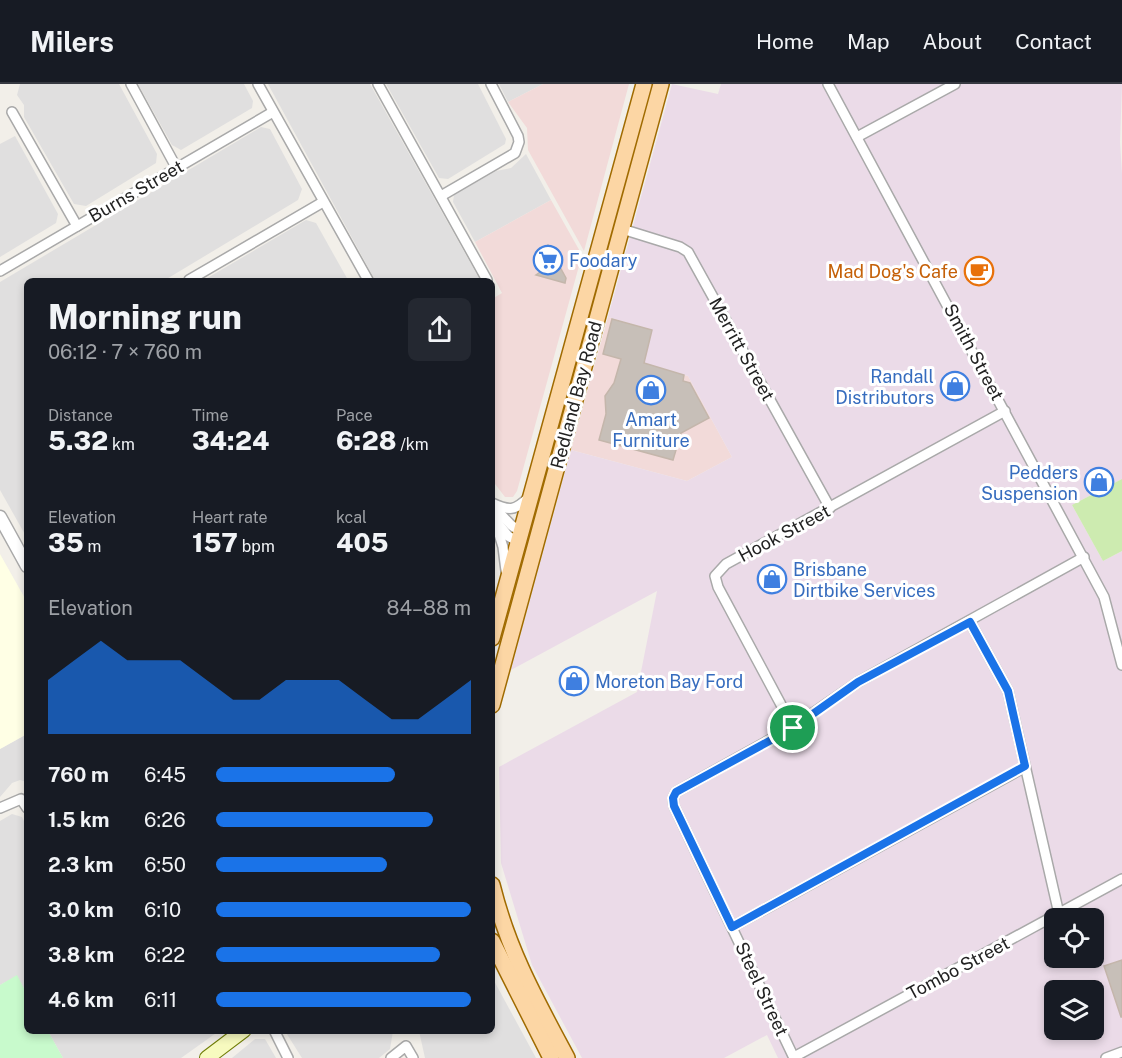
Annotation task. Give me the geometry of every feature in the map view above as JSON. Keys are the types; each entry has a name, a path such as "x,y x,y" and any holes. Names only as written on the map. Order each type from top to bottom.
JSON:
{"main road":[{"name":"Redland Bay Road","path":"495,626 644,84"},
{"name":"Redland Bay Road","path":"495,694 661,84"},
{"path":"520,537 536,542"},
{"path":"495,897 500,917 526,983 567,1058"},
{"path":"495,947 551,1058"},
{"path":"207,1058 239,1034"}],"street":[{"path":"131,84 176,167"},
{"path":"258,84 367,278"},
{"path":"378,84 486,278"},
{"path":"441,196 515,153 519,142 518,136 491,84"},
{"name":"Smith Street","path":"828,84 1084,557 1109,610 1122,665"},
{"path":"857,136 955,84"},
{"path":"12,112 77,226"},
{"name":"Burns Street","path":"0,271 273,112"},
{"path":"192,278 323,202"},
{"name":"Merritt Street","path":"622,229 680,247 688,252 830,508"},
{"name":"Hook Street","path":"793,728 715,576 726,564 1005,411"},
{"path":"495,505 510,510 521,505 531,495"},
{"path":"495,507 520,537"},
{"path":"0,517 24,561"},
{"path":"495,517 508,536 520,537"},
{"path":"495,522 506,566 504,592"},
{"name":"Steel Street","path":"794,1058 703,868 673,798 686,785 793,728 858,682 1084,557"},
{"path":"970,622 1008,691 1058,908"},
{"path":"732,927 1025,766"},
{"path":"0,808 21,800 24,804"},
{"name":"Tombo Street","path":"1070,908 1122,879"},
{"name":"Tombo Street","path":"794,1058 1044,922"},
{"path":"276,1034 288,1058"},
{"path":"391,1058 406,1046 413,1058"},
{"path":"1106,1058 1122,1052"}],"shaded area":[{"path":"20,84 119,84 157,154 156,163 86,206 74,204 24,117 24,105 17,95"},
{"path":"138,84 244,84 253,101 252,108 181,150 172,145"},
{"path":"268,84 370,84 479,278 374,278"},
{"path":"386,84 478,84 506,139 505,144 448,179 439,178"},
{"path":"499,84 543,84 508,102"},
{"path":"543,84 629,84 584,251 528,150 527,128 508,102"},
{"path":"672,84 718,94 721,84 1122,84 1120,142 1122,174 1122,479 1072,505 1103,561 1122,551 1122,1058 778,1058 767,1035 724,1058 582,1058 532,965 501,863 499,767 637,692 657,591 511,670 571,450 687,481 732,457 688,376 644,363 652,330 608,317"},
{"path":"261,127 270,129 302,189 298,200 168,278 24,278 24,533 0,490 0,282"},
{"path":"15,136 58,214 56,223 0,257 0,144"},
{"path":"526,154 551,200 475,242 453,202 454,195 496,171 511,168"},
{"path":"551,200 582,255 517,491 513,497 505,497 495,484 495,297 502,293 475,242"},
{"path":"306,220 316,223 347,278 207,278"},
{"path":"608,317 652,330 644,363 688,376 732,457 687,481 571,450"},
{"path":"0,554 24,597 24,736 0,749"},
{"path":"24,736 24,781 12,783 0,797 0,749"},
{"path":"12,814 22,817 24,821 24,989 17,976 0,985 0,821"},
{"path":"495,983 536,1058 425,1058 420,1034 495,1034"},
{"path":"50,1034 215,1034 181,1058 63,1058"},
{"path":"287,1034 392,1034 390,1049 379,1058 302,1058"},
{"path":"255,1039 265,1039 276,1058 232,1058"}],"green space":[{"path":"1122,479 1122,551 1103,561 1072,505"},
{"path":"17,975 24,988 24,1034 50,1034 63,1058 0,1058 0,985"}],"building":[{"name":"Foodary","path":"548,245 566,278 565,283 536,275 546,268 536,252"},
{"name":"Amart Furniture","path":"612,319 652,330 644,363 684,375 683,381 690,383 709,418 681,433 673,460 599,440 606,414 605,396 614,383 621,359 603,354"},
{"path":"1122,960 1122,1017 1121,1017 1104,966"}],"place":[{"name":"Foodary","path":"548,260"},
{"name":"Mad Dog's Cafe","path":"979,271"},
{"name":"Randall Distributors","path":"955,386"},
{"name":"Amart Furniture","path":"651,390"},
{"name":"Pedders Suspension","path":"1099,482"},
{"name":"Brisbane Dirtbike Services","path":"772,579"},
{"name":"Moreton Bay Ford","path":"574,681"}],"route":[{"path":"970,622 1008,691 1025,766 732,927 674,806 673,798 676,792 686,785 793,728 858,682 970,622"}]}
